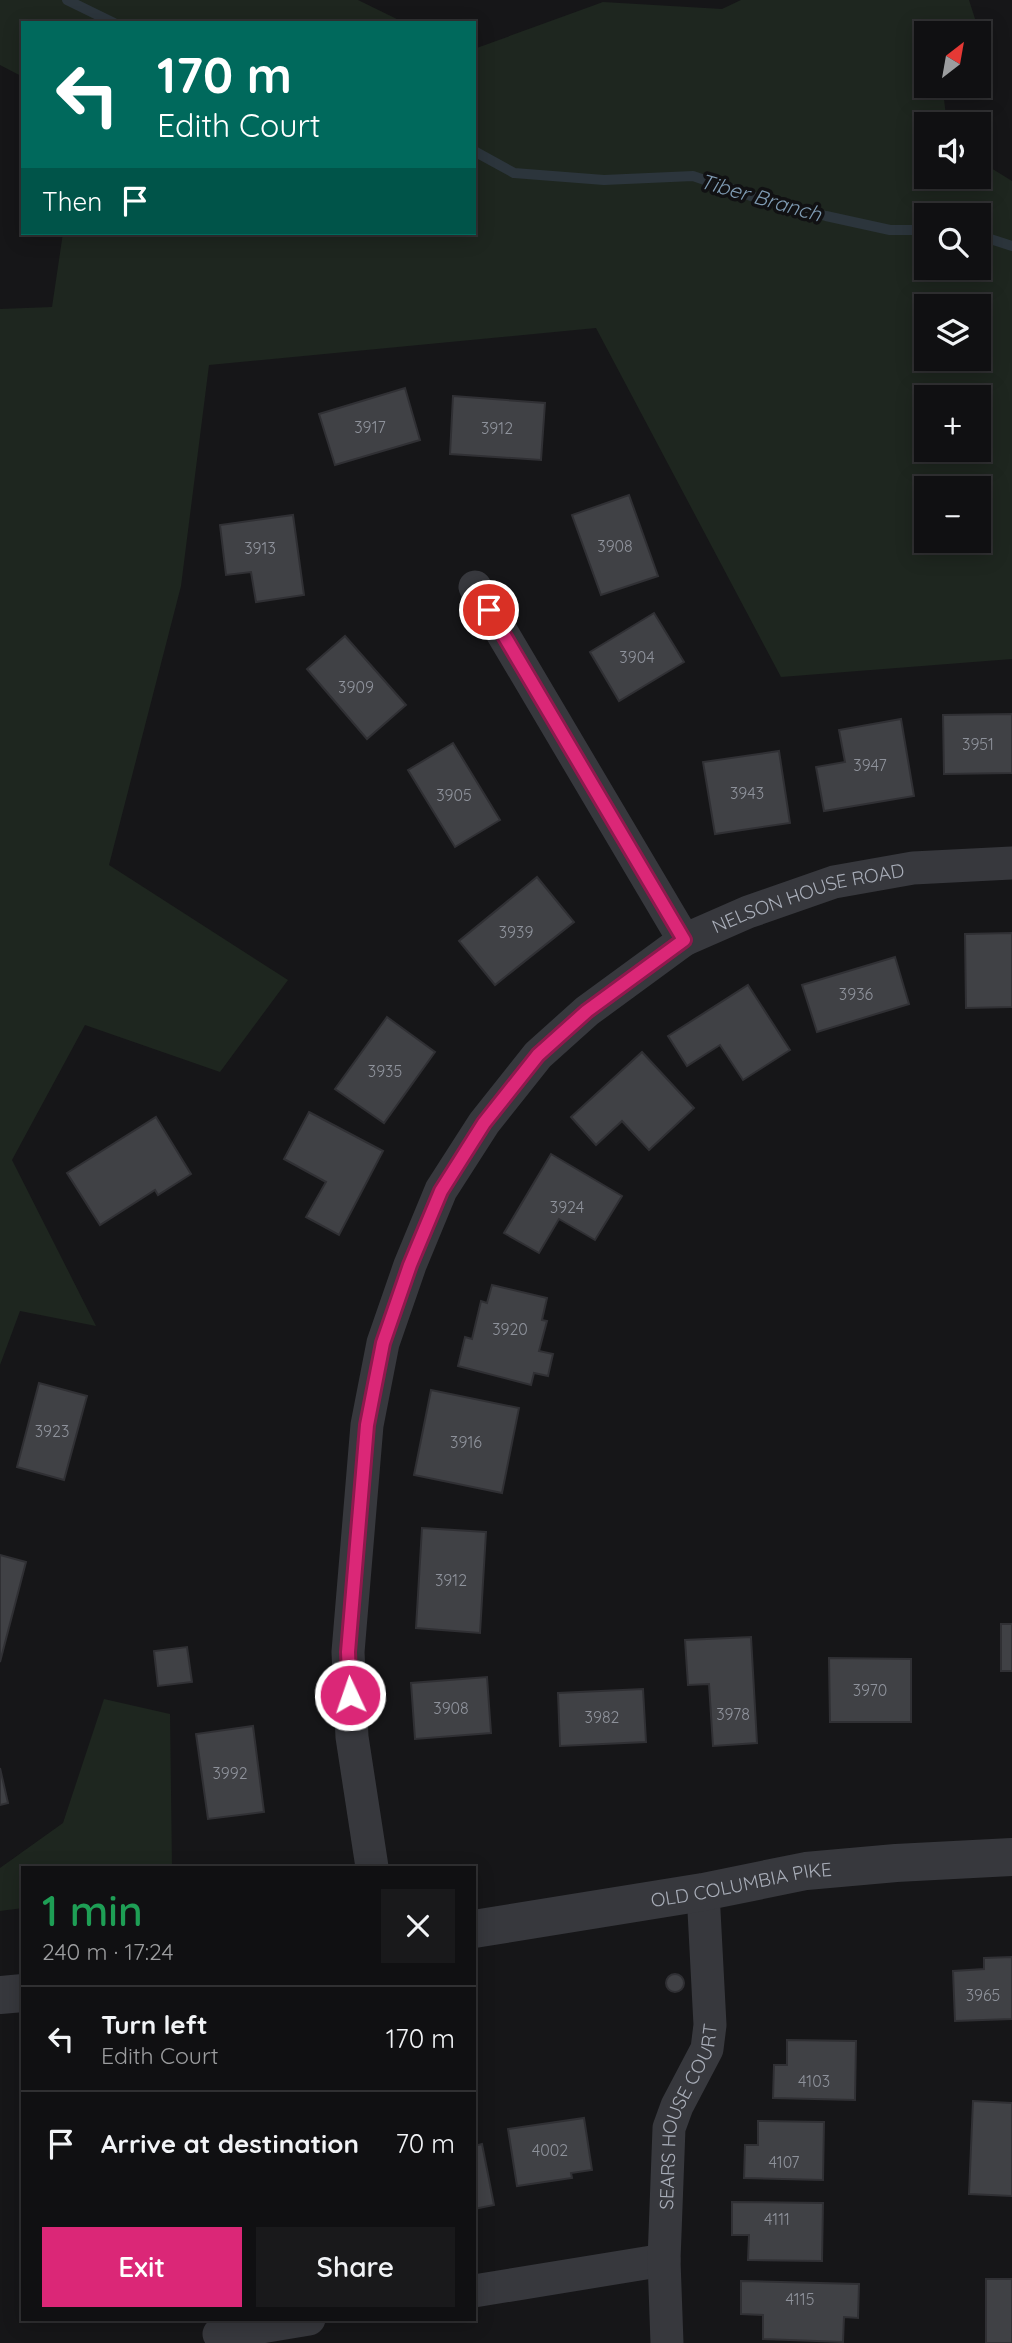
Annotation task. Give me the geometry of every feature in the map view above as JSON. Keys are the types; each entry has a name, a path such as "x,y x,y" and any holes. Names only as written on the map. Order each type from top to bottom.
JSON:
{"street":[{"path":"475,587 684,940"},
{"name":"NELSON HOUSE ROAD","path":"372,1866 352,1737 348,1652 367,1425 383,1343 410,1265 441,1191 484,1123 538,1055 587,1011 684,940 748,912 834,882 913,868 1012,863"},
{"name":"OLD COLUMBIA PIKE","path":"476,1929 703,1892 806,1871 1012,1857"},
{"name":"SEARS HOUSE COURT","path":"667,2343 664,2260 669,2128 706,2049 710,2025 703,1892"},
{"path":"0,1995 21,1993"},
{"path":"476,2291 664,2260"},
{"path":"219,2334 297,2321"}],"shaded area":[{"path":"0,0 358,0 401,21 21,21 21,76 0,65"},
{"path":"741,0 969,0 976,21 914,21 914,98 944,98 946,112 914,112 914,189 991,189 991,168 1012,181 1012,659 781,677 596,328 209,365 181,586 109,865 288,980 220,1072 85,1025 12,1160 96,1326 20,1311 0,1365 0,309 52,307 63,235 476,235 476,48 603,2 722,9"},
{"path":"104,1699 170,1714 172,1866 21,1866 21,1908 0,1911 0,1868 63,1823"}],"building":[{"path":"405,388 420,440 335,465 319,414"},
{"path":"453,396 545,403 541,460 450,454"},
{"path":"629,495 658,576 601,595 572,515"},
{"path":"293,515 304,595 256,602 251,572 226,575 220,525"},
{"path":"654,613 684,662 619,701 590,652"},
{"path":"345,636 406,705 367,739 307,669"},
{"path":"1012,714 1012,773 944,774 943,715"},
{"path":"901,719 914,796 824,811 816,767 845,762 839,730"},
{"path":"453,743 500,820 455,847 408,770"},
{"path":"779,751 790,823 715,834 703,762"},
{"path":"537,877 574,922 495,985 459,941"},
{"path":"1012,933 1012,1007 966,1008 965,934"},
{"path":"895,957 909,1004 817,1032 802,985"},
{"path":"748,985 790,1050 743,1080 720,1045 687,1066 668,1036"},
{"path":"387,1017 435,1052 384,1123 335,1089"},
{"path":"642,1052 694,1108 649,1150 622,1121 596,1145 571,1117"},
{"path":"309,1112 383,1151 339,1235 306,1217 326,1182 284,1159"},
{"path":"156,1117 191,1174 158,1195 155,1190 100,1225 67,1173"},
{"path":"551,1154 622,1196 595,1240 559,1219 539,1253 504,1233"},
{"path":"492,1285 547,1298 542,1320 547,1321 539,1351 553,1354 548,1376 534,1373 531,1385 458,1366 465,1337 472,1339 481,1301 487,1303"},
{"path":"39,1383 87,1396 64,1480 17,1467"},
{"path":"431,1390 519,1408 502,1493 414,1475"},
{"path":"422,1528 486,1532 480,1633 416,1628"},
{"path":"0,1555 26,1562 0,1662"},
{"path":"1001,1624 1012,1624 1012,1671 1001,1671"},
{"path":"751,1637 757,1743 713,1746 709,1684 688,1685 685,1640"},
{"path":"187,1647 192,1682 158,1686 154,1651"},
{"path":"829,1658 911,1659 911,1722 830,1722"},
{"path":"487,1677 491,1733 415,1739 411,1683"},
{"path":"643,1689 646,1742 560,1746 558,1693"},
{"path":"253,1726 264,1812 208,1819 196,1734"},
{"path":"0,1768 8,1803 0,1805"},
{"path":"1012,1957 1012,2019 955,2021 953,1971 984,1969 984,1958"},
{"path":"675,1974 681,1977 684,1983 681,1989 675,1992 669,1989 666,1983 669,1977"},
{"path":"787,2040 856,2041 855,2100 773,2098 774,2065 787,2065"},
{"path":"973,2101 1012,2103 1012,2196 969,2194"},
{"path":"584,2118 592,2170 571,2173 572,2178 517,2186 508,2129"},
{"path":"758,2121 824,2122 823,2180 744,2178 745,2145 758,2145"},
{"path":"482,2144 494,2205 476,2209 476,2146"},
{"path":"732,2202 823,2203 822,2261 748,2260 749,2235 732,2235"},
{"path":"986,2279 1012,2279 1012,2343 986,2343"},
{"path":"741,2281 859,2284 858,2318 844,2317 843,2342 763,2339 763,2315 741,2314"}],"waterway":[{"name":"Tiber Branch","path":"67,0 110,21"},
{"name":"Tiber Branch","path":"476,152 514,173 604,180 693,176 757,198 826,216 890,230 914,230"},
{"name":"Tiber Branch","path":"991,239 1012,246"}],"route":[{"path":"350,1695 348,1652 367,1425 383,1343 410,1265 441,1191 484,1123 538,1055 587,1011 684,940 489,610"}]}
